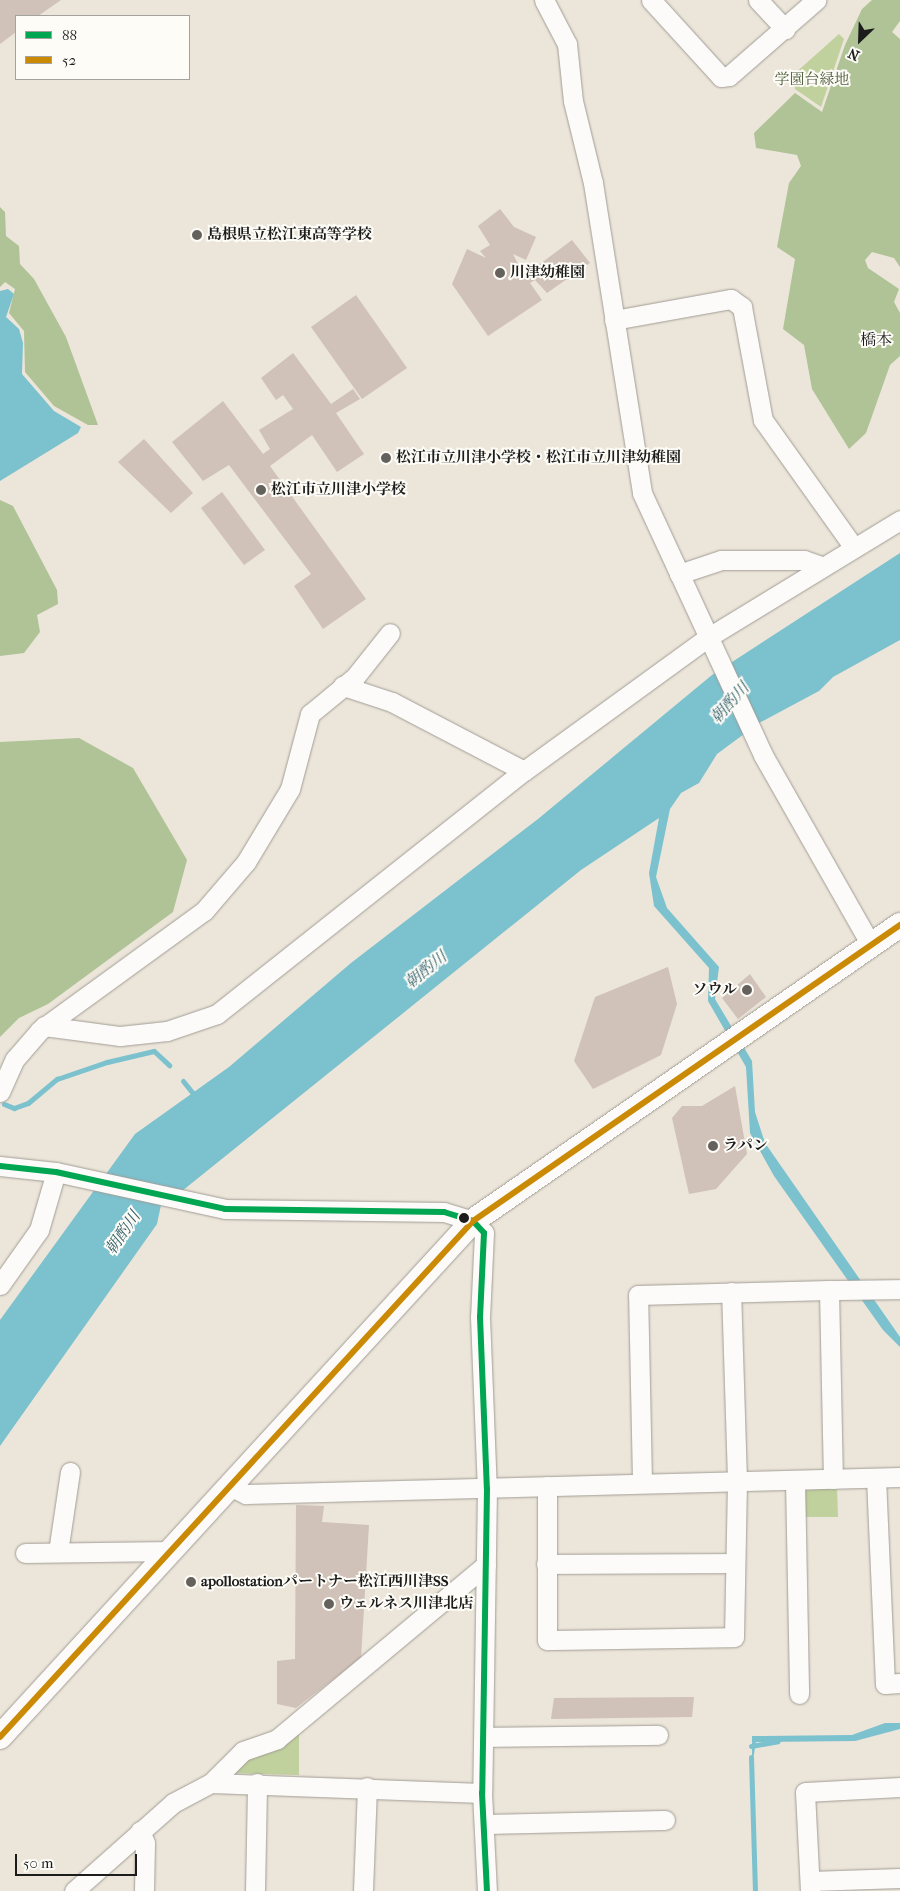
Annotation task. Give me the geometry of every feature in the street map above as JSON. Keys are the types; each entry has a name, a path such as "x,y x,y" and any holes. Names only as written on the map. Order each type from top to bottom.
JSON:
{"street":[{"path":"544,0 567,44 572,101 593,183 642,493 709,643 763,755 871,945"},
{"path":"651,0 721,77 729,76 816,0"},
{"path":"758,0 785,29"},
{"path":"614,320 731,299 742,308 763,420 853,546"},
{"path":"44,1026 120,1036 167,1032 217,1014 524,771 821,566 900,520"},
{"path":"678,574 721,560 804,560 821,566"},
{"path":"0,1092 15,1059 44,1026 204,911 246,862 290,789 310,714 343,686 390,633"},
{"path":"343,686 392,702 524,771"},
{"path":"0,1737 473,1221 900,925"},
{"path":"0,1166 65,1174 209,1207 444,1212 473,1221 484,1233 486,1250 480,1317 487,1489 482,1792 487,1891"},
{"path":"0,1285 39,1230 65,1174"},
{"path":"642,1481 638,1294 900,1289"},
{"path":"829,1290 833,1479"},
{"path":"547,1486 547,1640 734,1638 737,1480 731,1292"},
{"path":"58,1552 70,1472"},
{"path":"230,1486 246,1494 487,1489 642,1481 900,1477"},
{"path":"876,1478 885,1684 900,1683"},
{"path":"795,1480 799,1694"},
{"path":"25,1553 171,1551"},
{"path":"546,1564 735,1563"},
{"path":"74,1891 173,1803 212,1783 243,1751 277,1739 486,1565"},
{"path":"484,1737 658,1735"},
{"path":"212,1783 482,1792"},
{"path":"256,1891 257,1783"},
{"path":"363,1891 368,1787"},
{"path":"900,1787 805,1792 810,1886 900,1878"},
{"path":"484,1824 665,1820"},
{"path":"140,1831 145,1844 144,1891"}],"green space":[{"path":"872,0 900,0 900,21 892,32 900,39 900,267 894,258 872,252 865,260 868,268 899,289 894,302 900,313 900,356 890,365 866,433 849,449 812,389 804,345 783,329 795,259 777,247 789,183 801,166 797,155 756,148 754,133 795,93 822,112 845,45 862,9"},
{"name":"学園台緑地","path":"839,34 844,39 821,107 795,89 793,75"},
{"path":"0,207 5,212 6,236 19,246 20,264 34,279 66,337 98,425 88,425 54,406 25,372 24,331 9,313 15,289 5,282 0,287"},
{"path":"0,500 13,506 57,590 58,604 37,615 40,632 24,653 0,656"},
{"path":"79,738 133,768 187,860 173,912 48,1004 19,1018 0,1037 0,742"},
{"path":"837,1487 838,1517 802,1517 801,1491"},
{"path":"299,1730 299,1775 228,1773 234,1767"}],"water":[{"path":"8,289 14,294 6,317 19,329 23,343 22,374 54,411 81,427 78,433 0,481 0,291"},
{"name":"朝酌川","path":"900,553 900,640 833,677 819,691 759,723 717,754 699,783 681,793 670,809 656,877 667,908 719,967 715,999 752,1061 755,1112 765,1143 900,1337 900,1347 883,1330 774,1176 750,1133 746,1067 708,1001 709,968 654,906 649,873 659,818 581,870 182,1191 165,1186 157,1224 0,1446 0,1320 135,1134 229,1067 351,963 538,819 712,675"},
{"path":"885,1723 900,1723 900,1729 855,1741 756,1742 752,1766 752,1736 852,1735"}],"building":[{"path":"0,0 61,0 39,15 15,15 15,33 0,44"},
{"path":"500,209 514,227 536,237 526,260 513,254 524,276 572,240 590,263 547,293 535,280 530,283 542,300 488,336 452,284 467,249 486,258 480,251 490,245 478,226"},
{"path":"356,295 407,368 362,399 311,327"},
{"path":"293,353 331,404 353,389 360,399 336,413 364,454 337,472 312,435 270,466 366,599 323,629 294,586 311,574 229,465 203,481 172,442 223,401 263,454 270,449 259,430 293,409 283,395 276,400 261,378"},
{"path":"144,439 193,493 171,513 118,462"},
{"path":"222,492 265,550 244,565 201,508"},
{"path":"668,967 677,1004 661,1055 593,1089 574,1061 595,997"},
{"name":"ソウル","path":"750,974 766,997 738,1019 722,998"},
{"name":"ラパン","path":"735,1086 747,1154 716,1189 689,1194 672,1118 682,1106 702,1106"},
{"name":"ウェルネス川津北店","path":"296,1505 324,1506 322,1522 369,1525 361,1658 296,1708 277,1704 277,1661 295,1659"},
{"path":"694,1697 692,1717 551,1719 554,1698"}],"waterway":[{"path":"4,1104 14,1108 28,1103 57,1079 107,1062 154,1051 169,1065"},
{"path":"183,1081 197,1098"},
{"path":"751,1746 778,1741"},
{"path":"751,1757 755,1891"}],"transit line":[{"name":"52","path":"0,1737 473,1221 900,925"},
{"name":"88","path":"0,1166 56,1172 225,1209 444,1212 473,1221 484,1233 480,1317 487,1489 482,1793 487,1891"}],"place":[{"name":"島根県立松江東高等学校","path":"197,235"},
{"name":"川津幼稚園","path":"500,273"},
{"name":"松江市立川津小学校・松江市立川津幼稚園","path":"386,458"},
{"name":"松江市立川津小学校","path":"261,490"},
{"name":"ソウル","path":"747,990"},
{"name":"ラパン","path":"713,1146"},
{"name":"apollostationパートナー松江西川津SS","path":"191,1582"},
{"name":"ウェルネス川津北店","path":"329,1604"}],"district":[{"name":"橋本","path":"876,340"}]}
